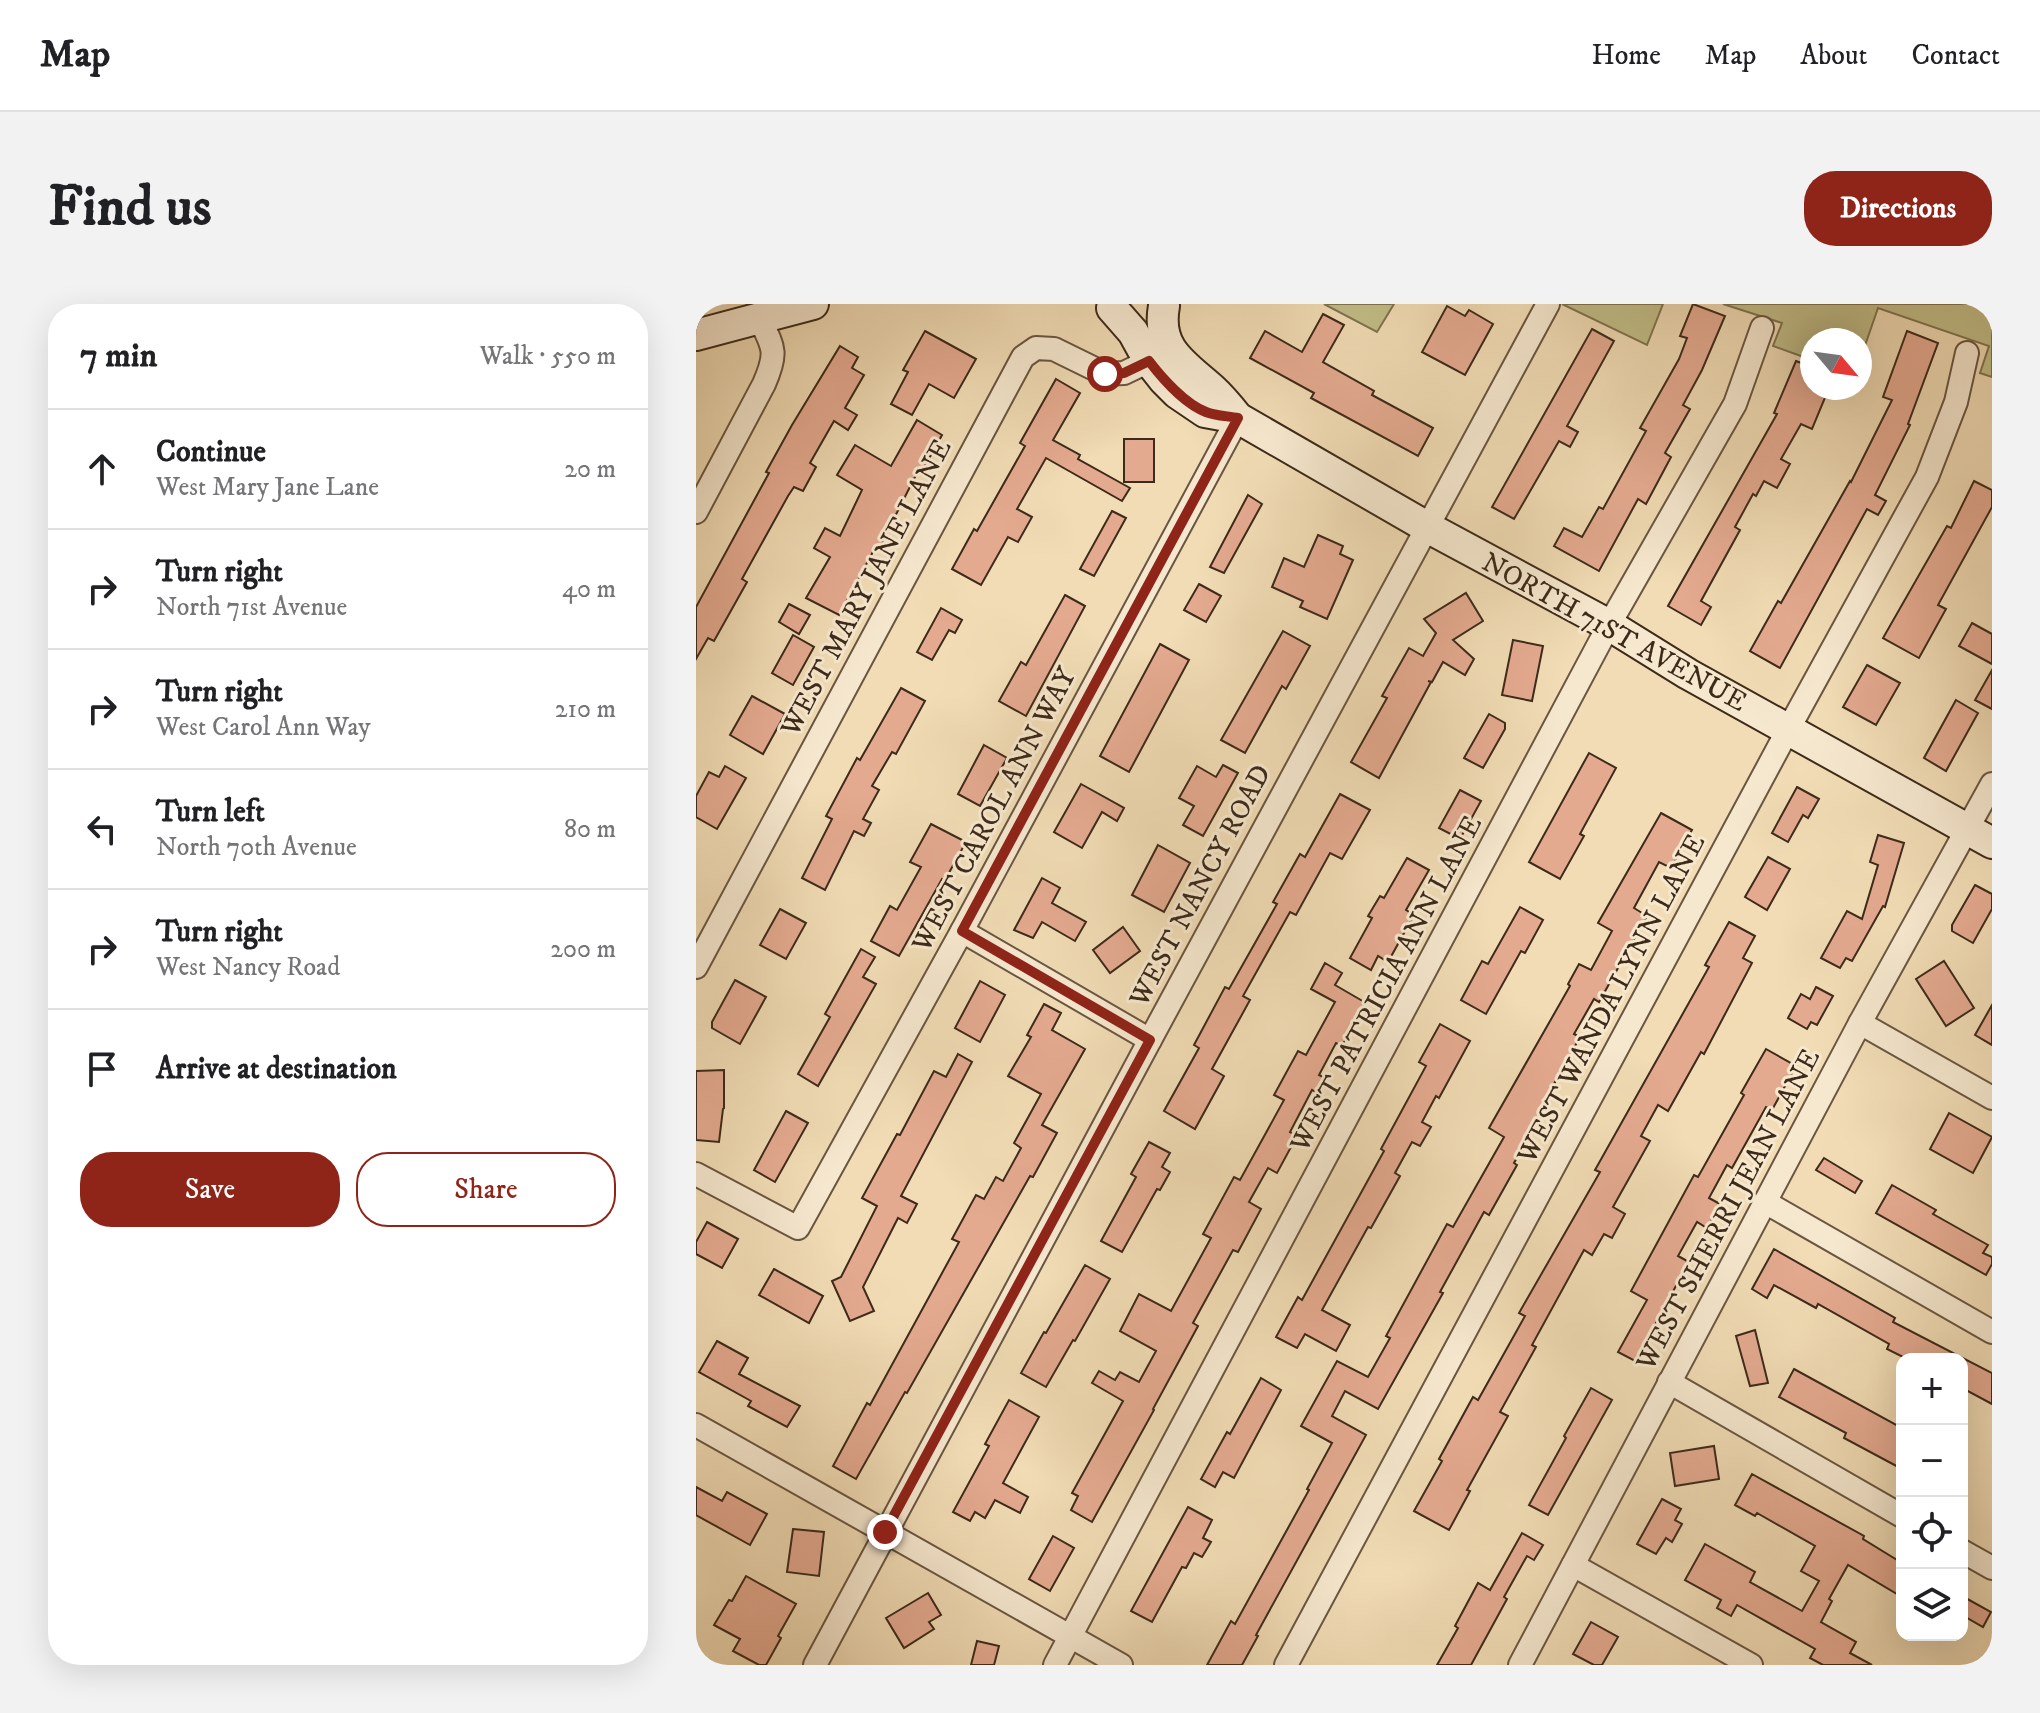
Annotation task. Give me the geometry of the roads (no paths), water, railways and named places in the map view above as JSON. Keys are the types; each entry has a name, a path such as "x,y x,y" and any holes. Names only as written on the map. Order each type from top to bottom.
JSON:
{"street":[{"path":"696,335 813,304"},
{"name":"WEST NANCY ROAD","path":"815,1665 1548,304"},
{"name":"NORTH 71ST AVENUE","path":"1109,306 1125,313 1138,314 1165,305"},
{"name":"NORTH 71ST AVENUE","path":"1165,305 1161,322 1169,347 1238,418 1979,836"},
{"name":"NORTH 71ST AVENUE","path":"1109,306 1133,332 1149,361 1177,393 1205,412 1238,418"},
{"path":"696,512 774,362 772,343 759,318"},
{"name":"WEST PATRICIA ANN LANE","path":"1055,1665 1609,625 1735,404 1762,328"},
{"name":"WEST MARY JANE LANE","path":"696,967 1023,357 1036,348 1054,349 1105,374 1124,373 1149,361"},
{"name":"WEST WANDA LYNN LANE","path":"1286,1665 1927,477 1956,402 1967,353"},
{"name":"WEST CAROL ANN WAY","path":"696,1174 798,1228 1238,418"},
{"name":"WEST SHERRI JEAN LANE","path":"1520,1665 1860,1023 1979,836 1992,784"},
{"path":"962,931 1150,1040"},
{"path":"1860,1023 1992,1098"},
{"path":"1765,1202 1992,1332"},
{"path":"1669,1382 1896,1513"},
{"path":"696,1425 1121,1665"},
{"path":"1968,1554 1992,1568"},
{"path":"1573,1565 1751,1665"}]}
